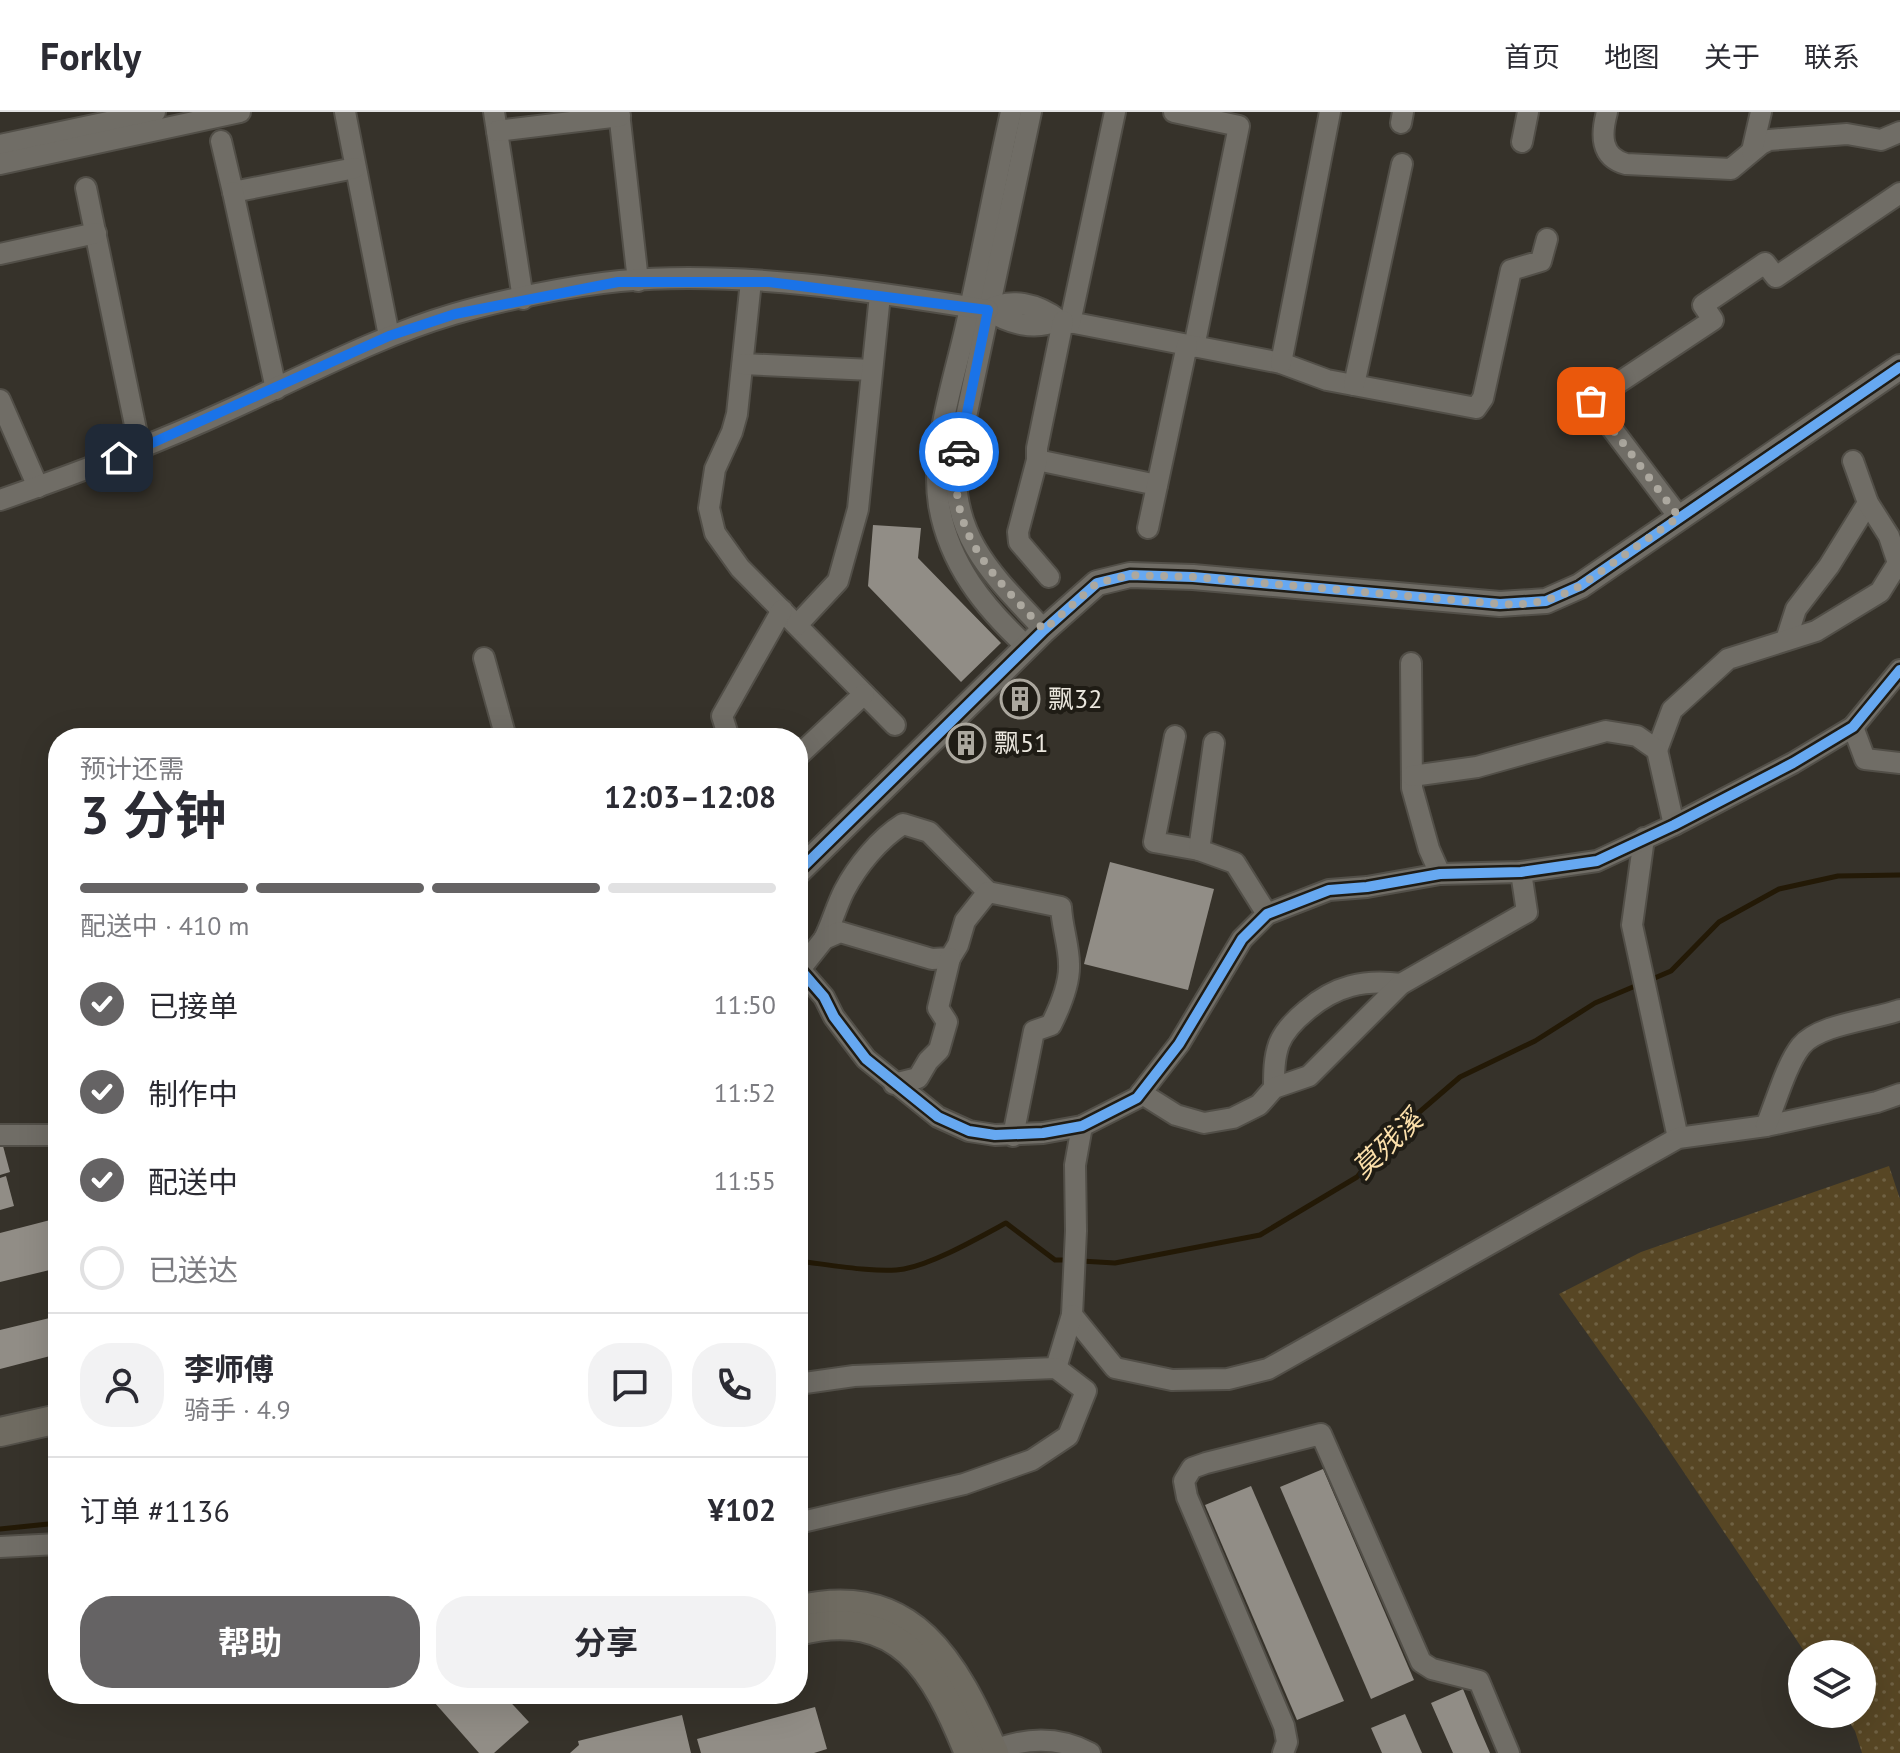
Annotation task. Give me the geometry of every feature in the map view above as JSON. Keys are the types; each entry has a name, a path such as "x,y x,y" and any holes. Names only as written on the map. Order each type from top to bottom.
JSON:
{"main road":[{"path":"0,1432 48,1421"},
{"path":"808,1608 837,1604 859,1606 902,1620 923,1635 961,1683 986,1752"},
{"path":"808,1629 837,1625 856,1627 892,1638 910,1651 932,1676 986,1752"}],"street":[{"path":"0,145 142,118 240,112"},
{"path":"345,112 389,336"},
{"path":"1011,112 979,308 956,479 966,532 1035,638"},
{"path":"1031,112 979,308 945,420 937,484 944,524 965,577 982,602 1035,638"},
{"path":"1049,577 1019,542 1018,532 1037,460 1064,321 1115,112"},
{"path":"1148,528 1239,126 1174,112"},
{"path":"1281,363 1330,112"},
{"path":"1522,142 1528,112"},
{"path":"1607,112 1602,134 1606,148 1616,161 1626,164 1731,169 1769,140 1847,134 1881,140 1900,132"},
{"path":"1752,151 1761,112"},
{"path":"523,299 495,122 620,114 638,281"},
{"path":"0,164 142,118"},
{"path":"221,141 276,389"},
{"path":"1354,385 1402,164"},
{"path":"233,192 355,168"},
{"path":"86,188 140,449"},
{"path":"1679,517 1591,401 1713,320 1703,305 1727,288 1765,263 1776,277 1900,193"},
{"path":"0,254 96,233"},
{"path":"0,500 140,449 389,336 455,314 618,282 751,281 979,308 1019,324 1044,326 1064,321 1281,363 1313,376 1476,408 1483,398 1511,270 1541,261 1547,239"},
{"path":"751,281 737,414 715,469 709,508 715,533 740,568 895,725"},
{"path":"797,625 838,581 844,565 858,509 880,295"},
{"path":"743,364 872,370"},
{"path":"808,862 1035,638 1097,583 1130,575 1193,577 1514,605 1546,601 1580,586 1900,367"},
{"path":"0,400 38,487"},
{"path":"1037,460 1157,485"},
{"path":"1674,825 1657,750 1672,710 1728,659 1816,631 1880,592 1898,563 1889,536 1868,503 1853,461"},
{"path":"1786,640 1796,609 1829,566 1868,503"},
{"path":"965,577 984,563"},
{"path":"726,728 722,716 782,610"},
{"path":"484,658 503,728"},
{"path":"1411,663 1412,788 1429,849 1440,874"},
{"path":"808,979 866,1059 938,1117 969,1131 1013,1136 1082,1126 1137,1098 1179,1044 1242,939 1267,914 1329,890 1367,887 1440,874 1521,872 1597,861 1793,763 1853,727 1900,670"},
{"path":"808,747 864,694"},
{"path":"1853,727 1865,759 1900,763"},
{"path":"1412,776 1477,767 1606,731 1637,736 1657,750"},
{"path":"1175,736 1154,842 1199,850 1235,863 1267,914"},
{"path":"1199,850 1214,743"},
{"path":"808,957 824,939 844,891 883,836 903,824 929,832 988,892 1061,907 1062,930 1070,965 1059,1010 1051,1025 1034,1031 1013,1136"},
{"path":"1644,838 1632,925 1678,1138"},
{"path":"1141,1093 1176,1115 1204,1123 1233,1118 1259,1105 1274,1088 1309,1076 1401,984 1527,912 1521,872"},
{"path":"894,1084 918,1078 939,1050 947,1022 938,1008 950,958 958,945 965,921 988,892"},
{"path":"824,939 840,932 932,959 950,958"},
{"path":"1274,1088 1275,1061 1280,1041 1296,1019 1322,997 1340,987 1376,981 1401,984"},
{"path":"1766,1126 1802,1044 1823,1031 1900,1010"},
{"path":"1072,1315 1115,1368 1172,1380 1228,1379 1268,1369 1678,1138 1766,1126 1877,1102 1900,1094"},
{"path":"1056,1368 1072,1315 1075,1165 1082,1126"},
{"path":"0,1135 48,1135"},
{"path":"808,1383 854,1376 1056,1368 1086,1391"},
{"path":"808,1521 964,1484 1032,1460 1068,1436 1086,1391 1115,1368"},
{"path":"1289,1749 1284,1726 1187,1497 1184,1481 1192,1468 1206,1463 1321,1434 1421,1662 1432,1669 1479,1681 1509,1753"},
{"path":"0,1547 48,1545"},
{"path":"986,1752 1036,1739 1069,1744 1090,1753"}],"shaded area":[{"path":"1889,1166 1900,1199 1900,1753 1862,1753 1853,1728 1876,1728 1876,1640 1797,1640 1650,1422 1559,1294 1641,1252"}],"building":[{"path":"873,525 921,528 918,558 1001,643 961,682 868,586"},
{"name":"飘32","path":"1019,695 1027,702 1021,710 1012,703"},
{"name":"飘51","path":"966,739 974,748 968,754 960,747"},
{"path":"1110,862 1214,889 1188,990 1084,964"},
{"path":"3,1146 10,1172 0,1175 0,1147"},
{"path":"6,1176 14,1206 0,1210 0,1178"},
{"path":"48,1221 48,1270 0,1282 0,1233"},
{"path":"48,1318 48,1357 0,1369 0,1330"},
{"path":"1323,1469 1414,1680 1371,1699 1280,1487"},
{"path":"1251,1486 1344,1701 1297,1720 1205,1505"},
{"path":"1463,1689 1490,1753 1453,1753 1431,1703"},
{"path":"436,1704 512,1704 529,1722 494,1753 479,1753"},
{"path":"815,1707 827,1749 814,1753 701,1753 697,1739"},
{"path":"1405,1714 1422,1753 1382,1753 1371,1728"},
{"path":"682,1715 691,1753 570,1753 579,1745 578,1741"}],"waterway":[{"name":"莫残溪","path":"1650,980 1671,971 1719,922 1779,889 1838,876 1900,875"},
{"name":"莫残溪","path":"1081,1261 1115,1263 1260,1235 1357,1177 1387,1140 1460,1077 1535,1041 1595,1003 1640,984"},
{"name":"莫残溪","path":"808,1262 867,1269 904,1269 943,1256 1006,1223 1055,1260 1071,1260"},
{"name":"莫残溪","path":"0,1529 48,1524"}],"cycle path":[{"path":"808,862 1044,630 1097,583 1130,575 1193,577 1500,604 1546,601 1580,586 1900,367"},
{"path":"808,979 866,1059 938,1117 969,1131 995,1135 1043,1133 1082,1126 1137,1098 1179,1044 1242,939 1267,914 1329,890 1367,887 1440,874 1521,872 1597,861 1793,763 1853,727 1900,670"}],"way so far":[{"path":"959,452 956,464 957,498 966,532 984,563 1044,630 1082,593 1097,583 1130,575 1193,577 1500,604 1531,604 1562,596 1580,586 1679,517 1591,401"}],"place":[{"name":"飘32","path":"1020,699"},
{"name":"飘51","path":"966,743"}],"route":[{"path":"119,458 389,336 455,314 618,282 668,280 769,282 988,310 959,452"}]}
